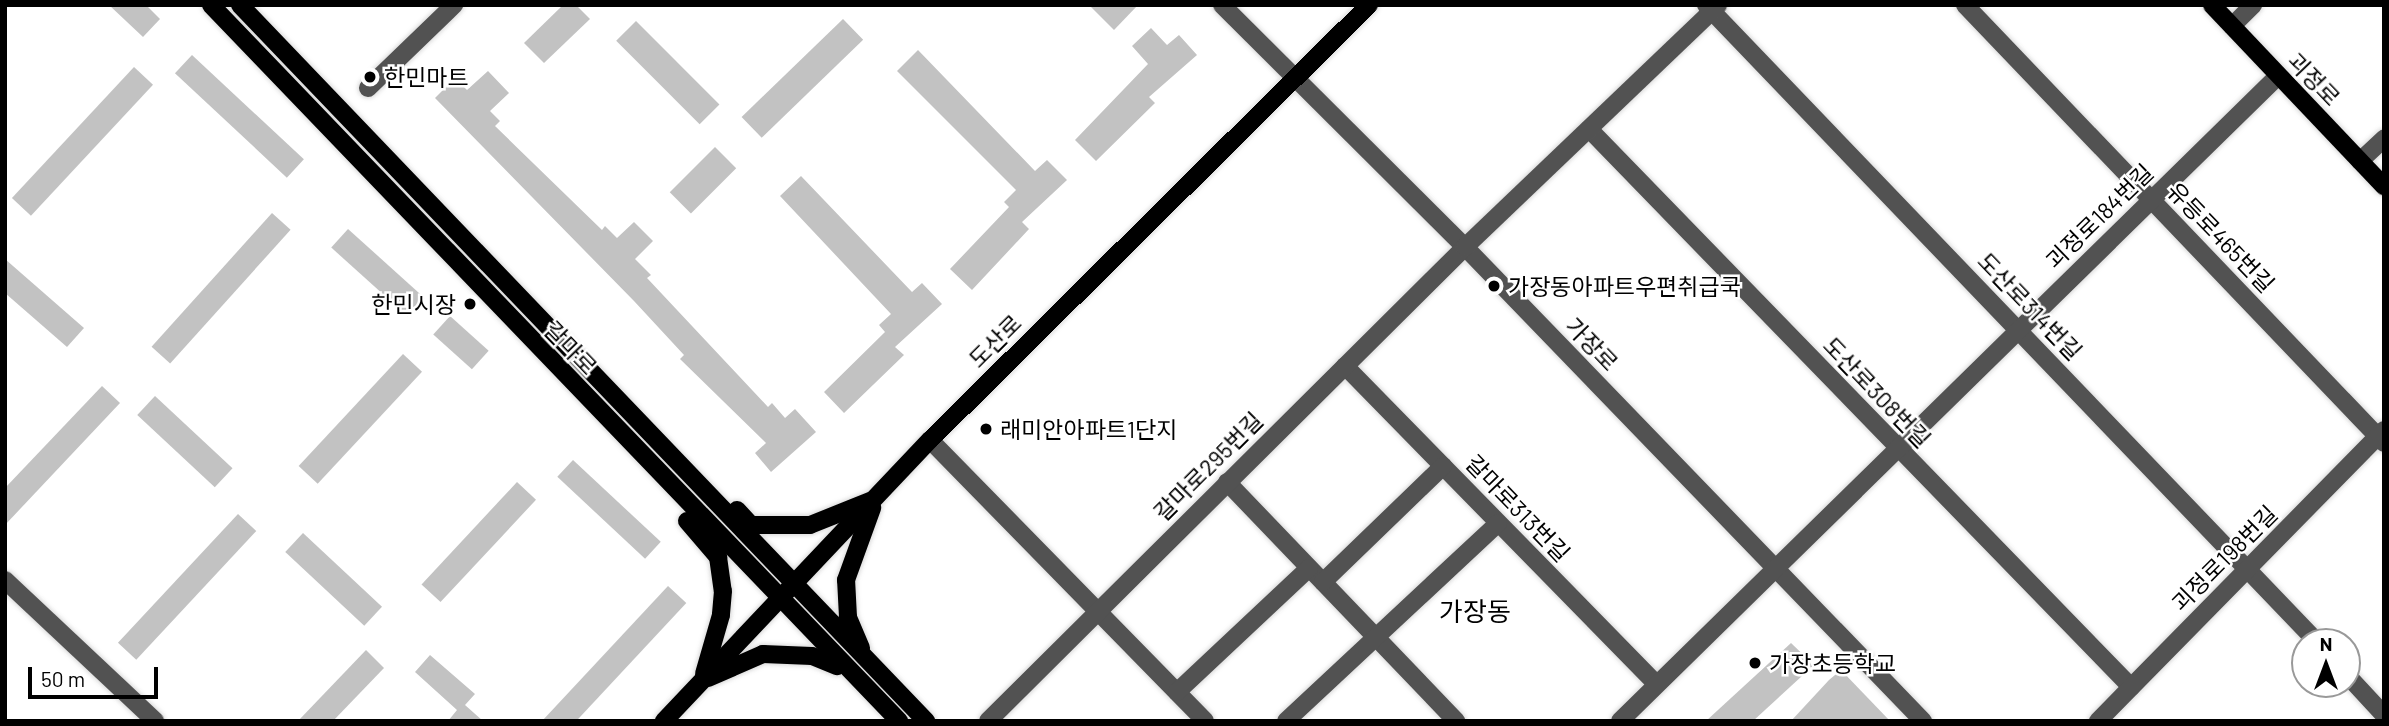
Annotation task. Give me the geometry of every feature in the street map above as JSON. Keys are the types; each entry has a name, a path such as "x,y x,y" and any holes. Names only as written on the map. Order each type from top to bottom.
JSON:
{"main road":[{"name":"갈마로","path":"211,5 845,670 899,721"},
{"name":"갈마로","path":"240,5 681,465 791,584 926,721"},
{"name":"도산로","path":"664,721 930,440 1369,5"},
{"name":"괴정로","path":"2212,5 2277,77 2384,186"},
{"path":"681,465 719,490 751,525 810,525 876,499"},
{"path":"667,484 676,508 718,557 721,615 702,681"},
{"path":"864,656 848,617 846,580 876,499"},
{"path":"702,681 763,654 812,656 845,670"}],"street":[{"path":"368,88 454,5"},
{"name":"가장로","path":"1222,5 1293,79 1465,247 1923,721"},
{"name":"유등로465번길","path":"1965,5 2382,437"},
{"path":"2232,26 2253,5"},
{"name":"갈마로295번길","path":"988,721 1465,247 1712,7"},
{"name":"도산로314번길","path":"1712,7 2304,628"},
{"name":"괴정로184번길","path":"1774,567 2277,77"},
{"name":"도산로308번길","path":"1589,128 1896,448 2131,687"},
{"path":"2360,161 2384,139"},
{"name":"갈마로313번길","path":"1345,366 1656,684"},
{"name":"괴정로198번길","path":"2098,721 2382,437"},
{"path":"930,440 1205,721"},
{"path":"1322,582 1443,466"},
{"path":"1227,482 1456,721"},
{"path":"1286,721 1499,523"},
{"path":"1620,721 1774,567"},
{"path":"1177,692 1310,568"},
{"path":"5,580 155,721"},
{"path":"2361,690 2384,715"}],"building":[{"path":"109,5 146,5 160,19 143,37"},
{"path":"563,5 576,5 590,19 544,63 524,43"},
{"path":"1089,5 1138,5 1114,30"},
{"path":"843,19 863,40 762,138 742,117"},
{"path":"636,21 719,104 700,124 616,41"},
{"path":"1151,28 1167,45 1179,35 1197,55 1149,97 1155,103 1096,161 1075,140 1148,64 1132,46"},
{"path":"918,50 1035,171 1047,160 1067,180 1022,222 1029,229 972,290 950,269 1009,207 1004,202 1016,190 897,71"},
{"path":"192,55 304,159 287,178 175,73"},
{"path":"134,67 153,85 31,216 12,198"},
{"path":"488,71 509,93 490,111 500,121 495,126 602,230 605,226 617,238 634,222 653,241 635,259 651,275 647,278 768,407 772,403 785,418 795,409 816,432 771,472 755,453 766,443 680,359 684,355 634,301 435,98 455,78 467,90"},
{"path":"715,147 736,168 691,213 670,192"},
{"path":"801,176 912,292 922,283 942,304 895,347 904,355 844,413 824,392 885,332 879,325 891,314 780,196"},
{"path":"272,213 291,230 170,363 152,347"},
{"path":"348,229 425,298 408,316 331,248"},
{"path":"5,259 84,328 67,347 5,293"},
{"path":"450,316 489,351 472,369 433,335"},
{"path":"403,354 422,372 318,484 299,466"},
{"path":"102,386 120,403 5,525 5,488"},
{"path":"155,396 233,468 215,487 137,415"},
{"path":"573,460 661,542 645,559 557,477"},
{"path":"517,482 536,500 441,602 422,584"},
{"path":"238,514 256,531 136,660 118,643"},
{"path":"303,533 382,607 364,626 285,552"},
{"path":"668,586 686,603 576,721 543,721"},
{"path":"1791,643 1814,665 1753,721 1706,721"},
{"path":"366,650 384,668 333,721 298,721"},
{"path":"430,655 475,694 465,705 483,721 448,721 457,710 415,672"},
{"path":"1841,670 1890,721 1791,721 1829,680"}],"place":[{"name":"한민마트","path":"370,77"},
{"name":"가장동아파트우편취급국","path":"1494,286"},
{"name":"한민시장","path":"470,304"},
{"name":"래미안아파트1단지","path":"986,429"},
{"name":"가장초등학교","path":"1755,663"}],"district":[{"name":"가장동","path":"1475,611"}]}
